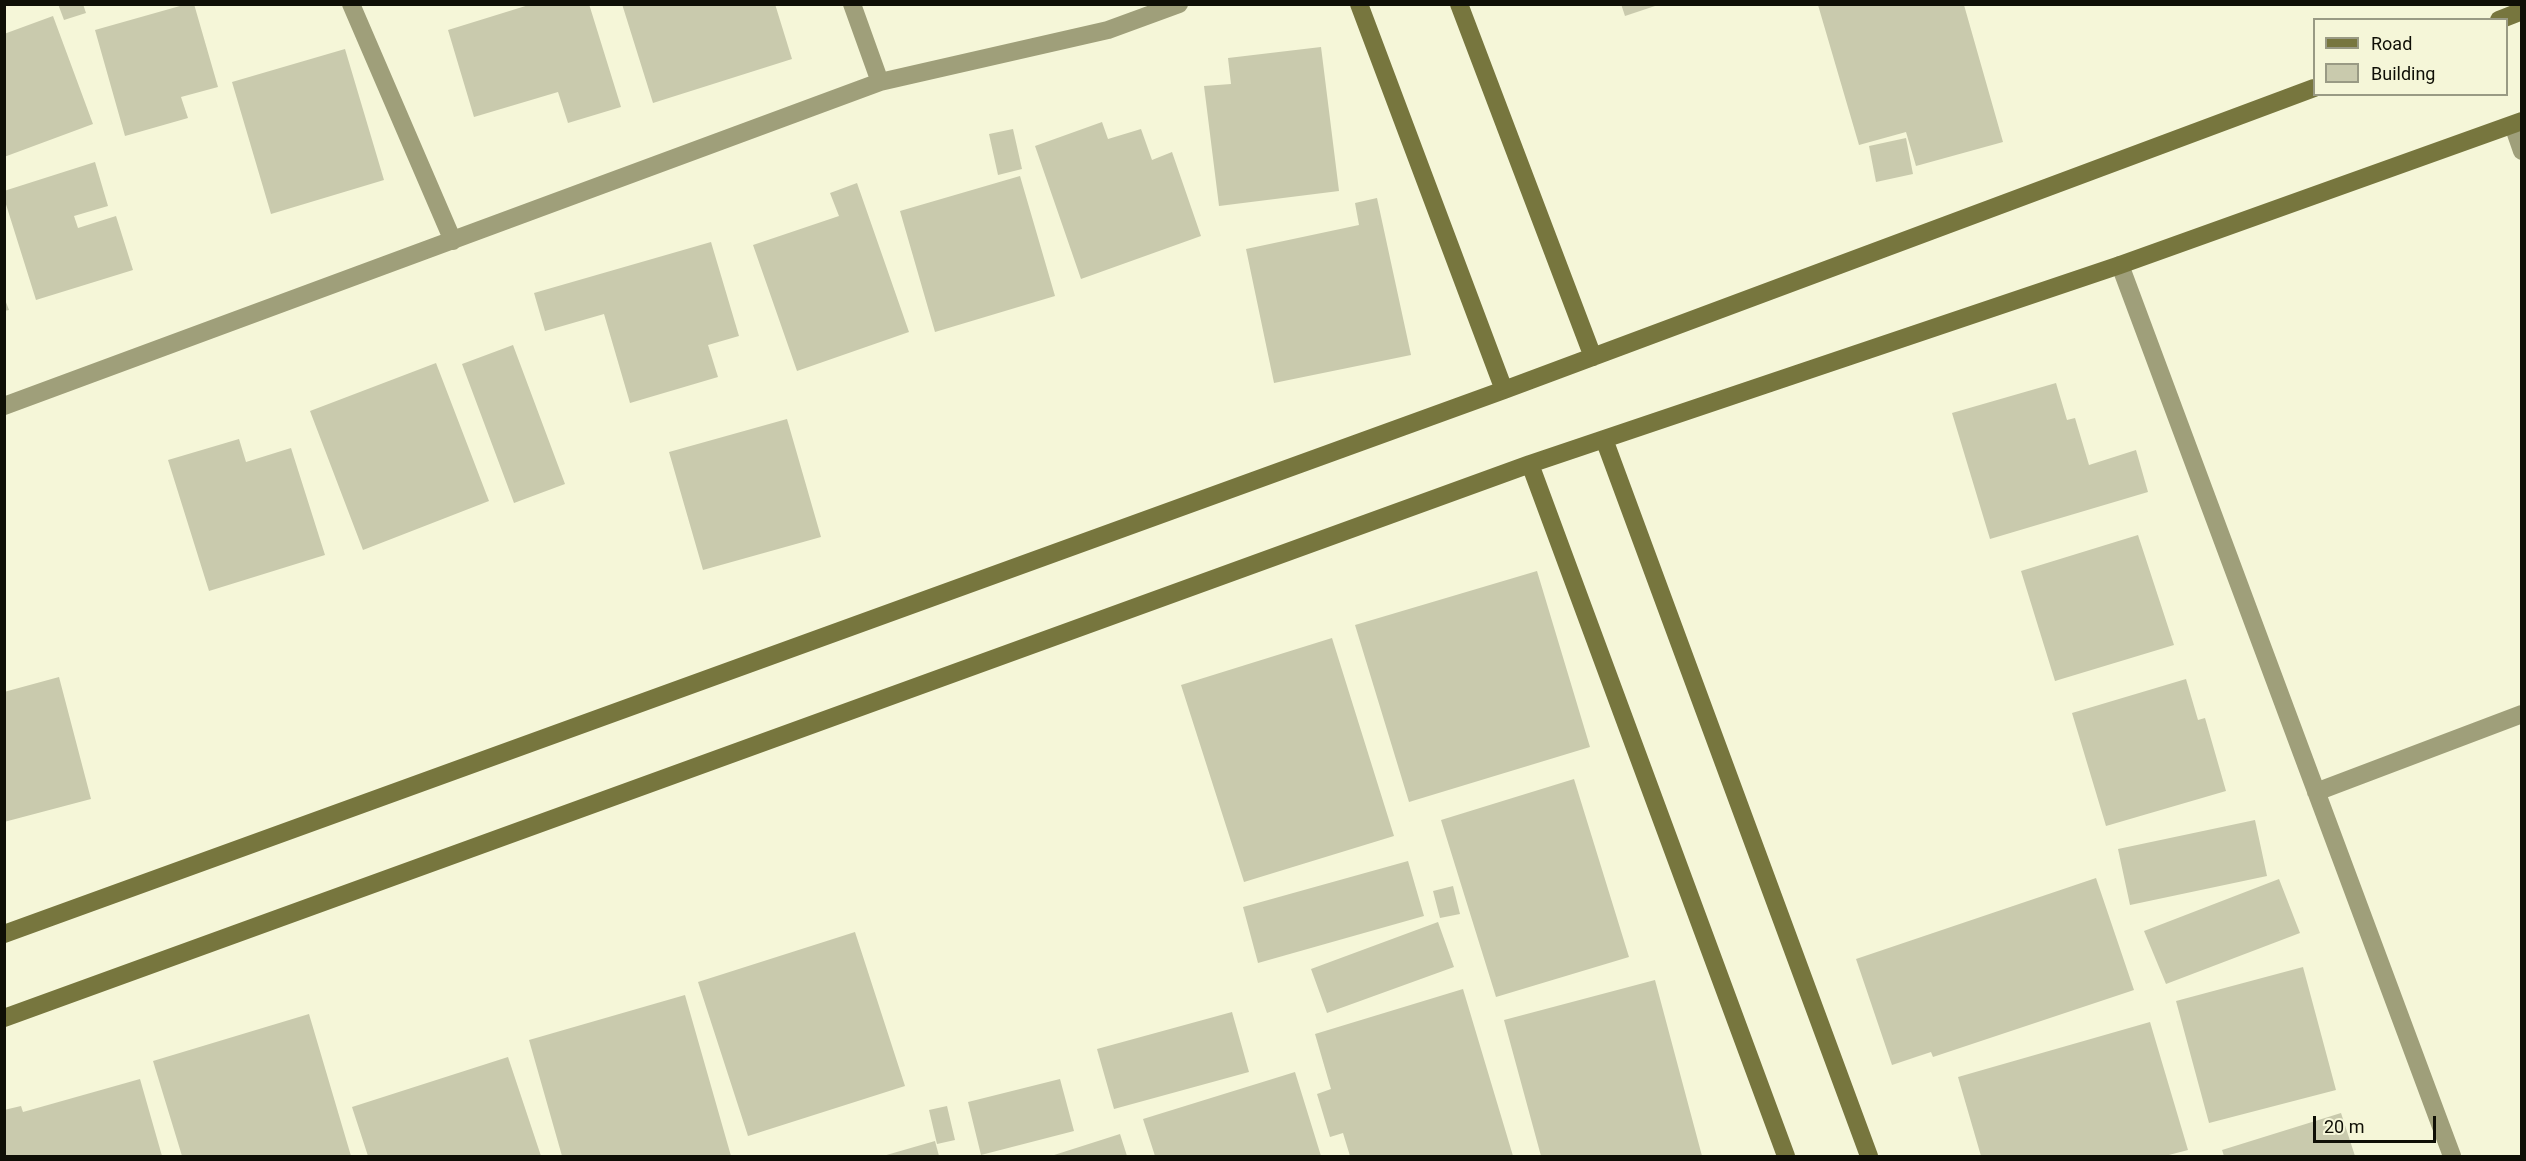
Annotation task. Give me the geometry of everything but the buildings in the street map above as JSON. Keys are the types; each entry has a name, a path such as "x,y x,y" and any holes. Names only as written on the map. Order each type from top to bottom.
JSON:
{"street":[{"path":"351,4 453,241"},
{"path":"852,4 880,82"},
{"path":"4,406 880,82 1108,30 1179,4"},
{"path":"1359,4 1504,390"},
{"path":"1459,4 1593,357"},
{"path":"4,934 1504,390 2313,88"},
{"path":"4,1018 1530,464 2120,265 2517,123 2522,151"},
{"path":"2120,265 2452,1156"},
{"path":"1604,439 1869,1156"},
{"path":"1530,464 1786,1156"},
{"path":"2316,792 2522,714"}]}
